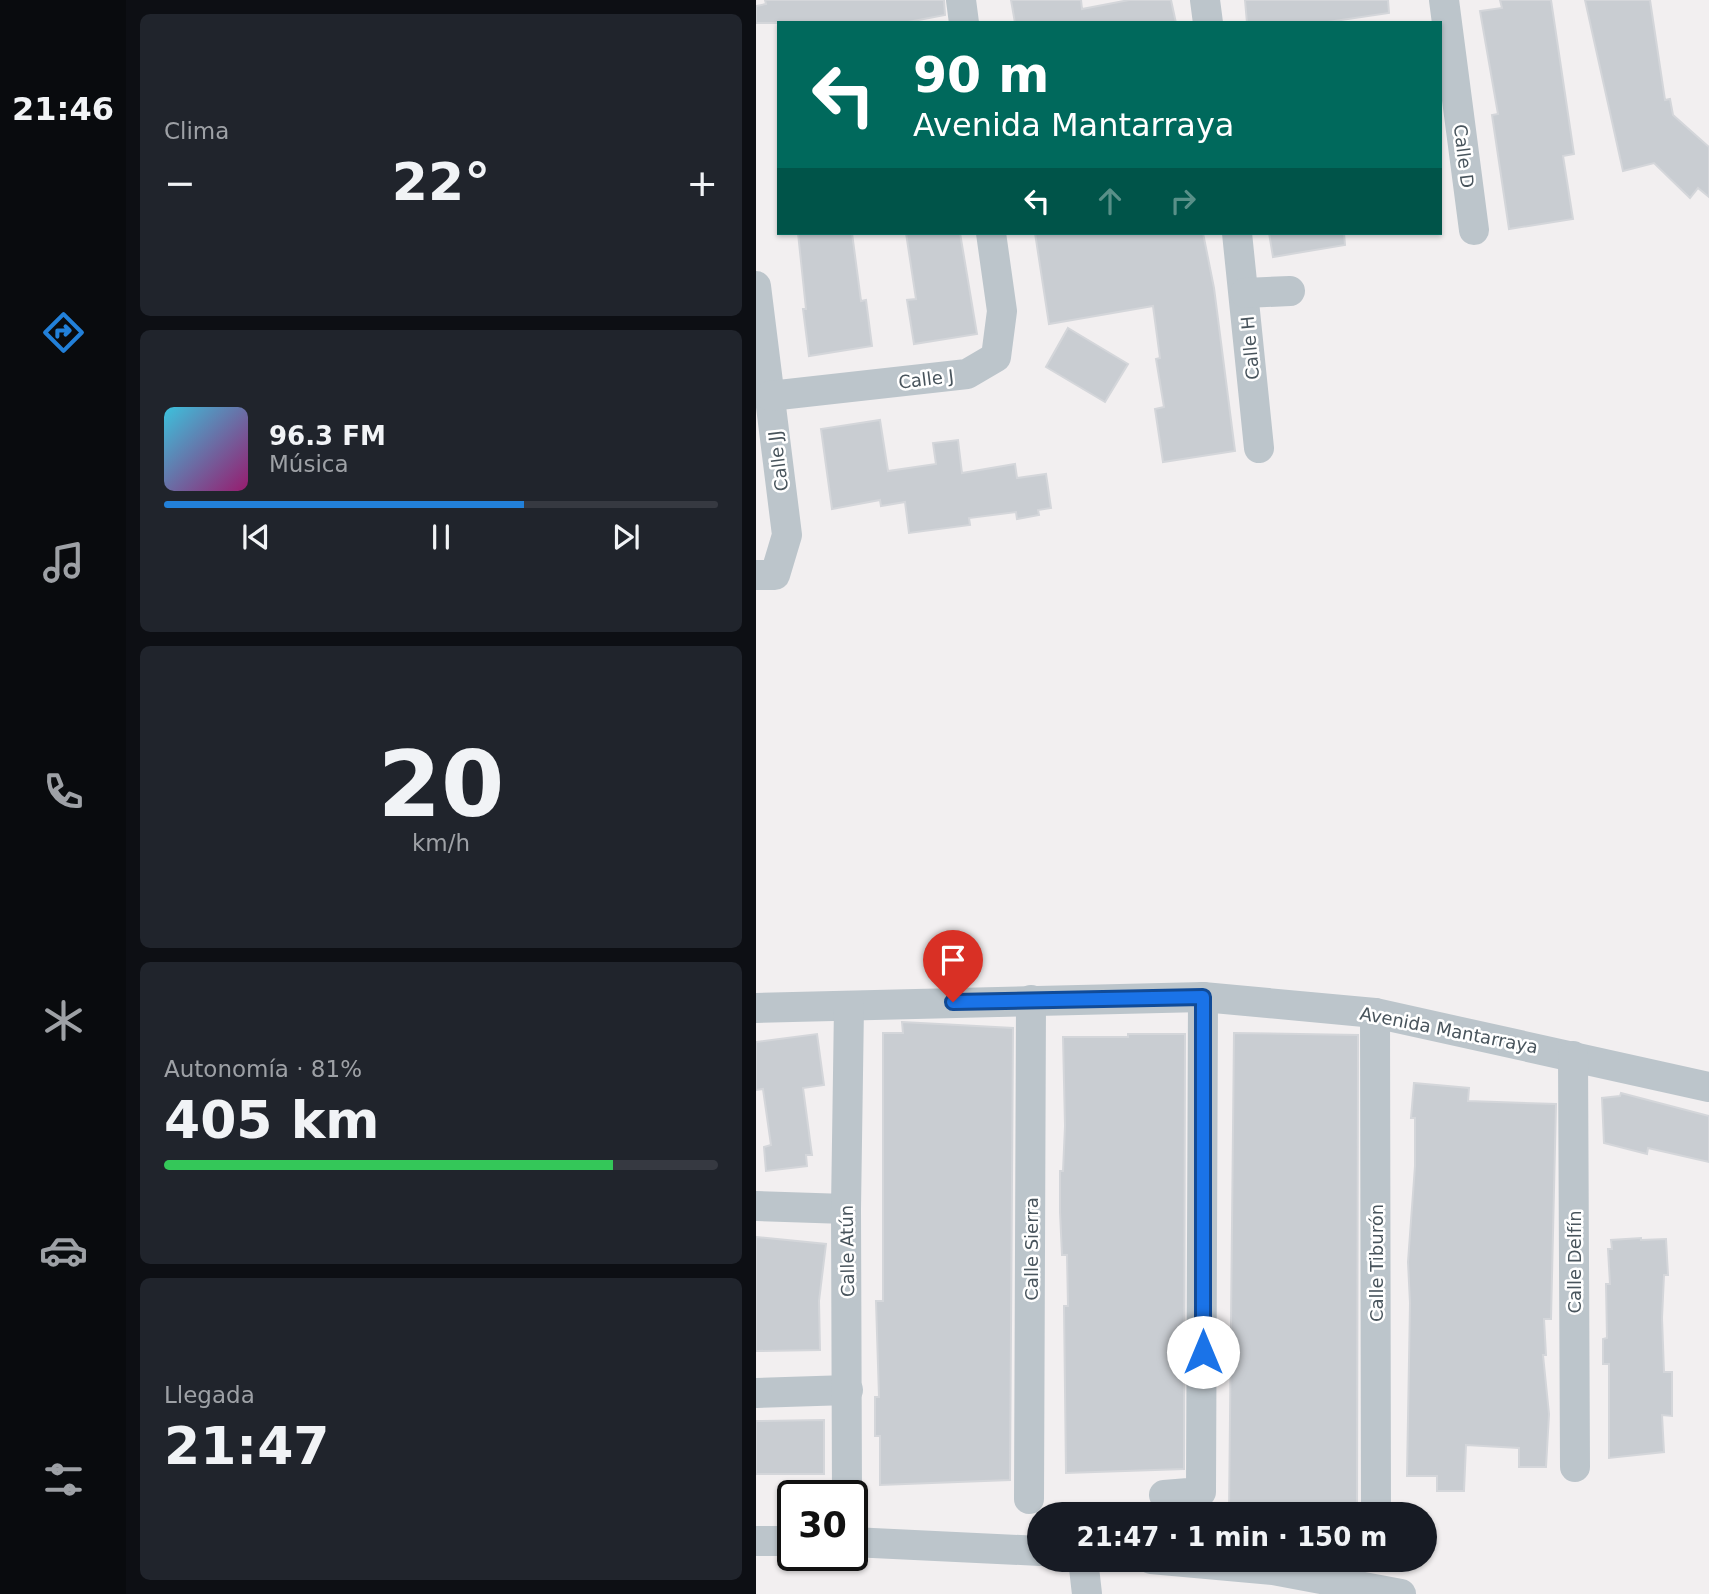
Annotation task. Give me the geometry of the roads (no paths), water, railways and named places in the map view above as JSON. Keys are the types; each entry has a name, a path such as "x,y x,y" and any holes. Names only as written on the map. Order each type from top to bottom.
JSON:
{"street":[{"path":"961,0 964,21"},
{"path":"1205,0 1208,21"},
{"name":"Calle D","path":"1444,0 1474,230"},
{"name":"Calle J","path":"770,397 967,374 996,357 1002,311 991,235"},
{"path":"1237,235 1245,293"},
{"name":"Calle JJ","path":"756,286 787,536 775,575 756,575"},
{"name":"Calle H","path":"1259,448 1245,293 1290,291"},
{"path":"1164,1495 1201,1492 1203,997"},
{"name":"Avenida Mantarraya","path":"756,1008 1203,997 1375,1013 1709,1087"},
{"name":"Calle Sierra","path":"1029,1499 1031,1000"},
{"name":"Calle Atún","path":"847,1480 846,1209 849,1006"},
{"name":"Calle Tiburón","path":"1375,1013 1376,1502"},
{"name":"Calle Delfín","path":"1573,1056 1575,1467"},
{"path":"756,1206 846,1209"},
{"path":"756,1393 848,1390"},
{"path":"756,1541 777,1541"},
{"path":"868,1543 1027,1550"},
{"path":"1084,1572 1087,1594"},
{"path":"1221,1572 1274,1582 1401,1594"}]}
